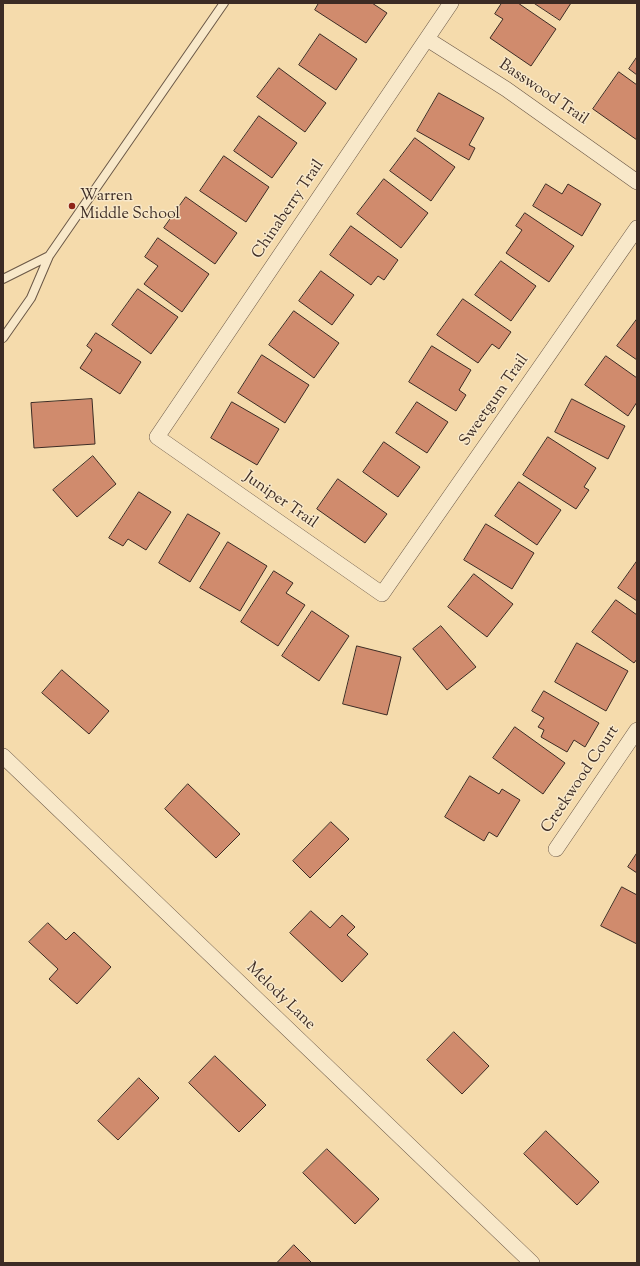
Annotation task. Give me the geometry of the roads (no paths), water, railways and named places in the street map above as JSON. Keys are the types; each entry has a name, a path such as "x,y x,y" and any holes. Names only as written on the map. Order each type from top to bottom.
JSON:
{"street":[{"name":"Chinaberry Trail","path":"157,437 451,3"},
{"name":"Basswood Trail","path":"427,39 506,89 637,182"},
{"name":"Sweetgum Trail","path":"382,594 637,228"},
{"name":"Juniper Trail","path":"157,437 382,594"},
{"name":"Creekwood Court","path":"556,849 637,730"},
{"name":"Melody Lane","path":"3,756 532,1263"}],"lane":[{"path":"3,338 31,298 49,256 224,3"},
{"path":"3,279 49,256"}],"place":[{"name":"Warren Middle School","path":"72,206"}]}
